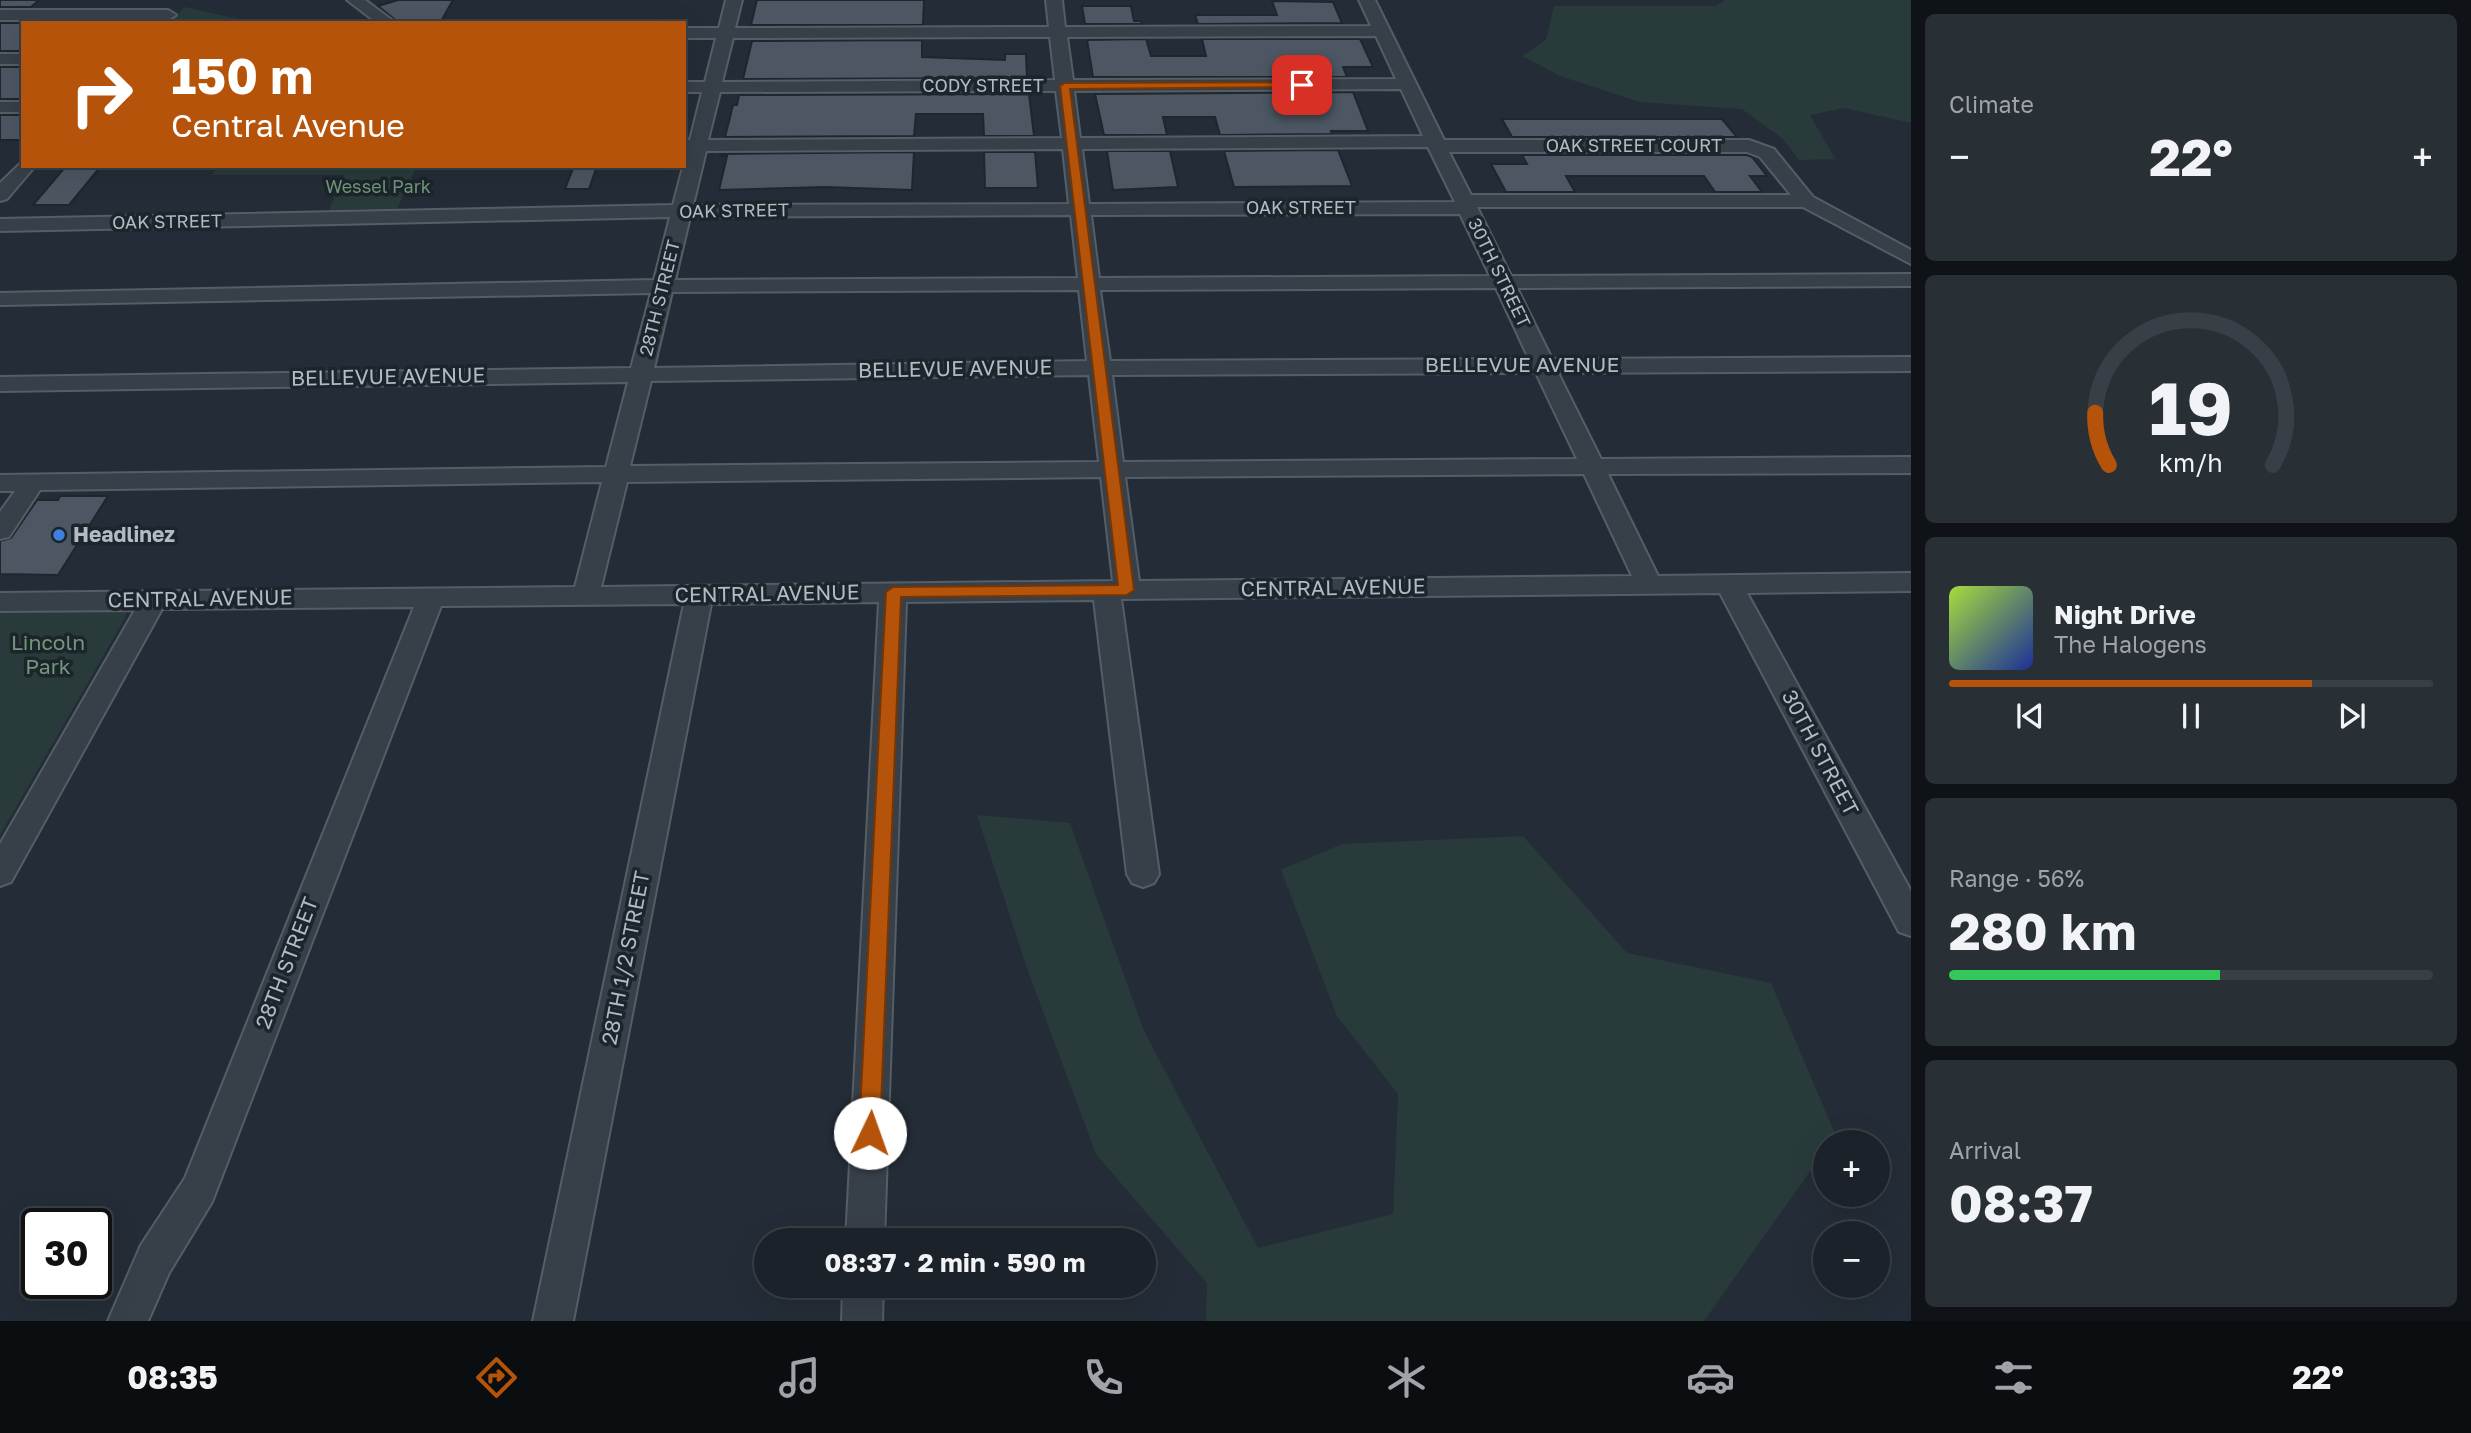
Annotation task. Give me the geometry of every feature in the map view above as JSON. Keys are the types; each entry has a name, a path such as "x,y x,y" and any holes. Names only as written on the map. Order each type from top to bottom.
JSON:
{"street":[{"path":"0,15 164,19 182,0"},
{"path":"355,0 384,21"},
{"name":"28TH STREET","path":"586,596 681,211 691,146 712,87 734,0"},
{"path":"1054,0 1112,469 1116,590 1143,874"},
{"name":"30TH STREET","path":"1367,0 1649,584"},
{"path":"686,33 1382,30"},
{"path":"0,59 21,59"},
{"name":"CODY STREET","path":"686,87 1407,84"},
{"path":"0,107 21,107"},
{"name":"OAK STREET COURT","path":"691,146 1436,143 1749,146 1767,153 1806,201"},
{"path":"0,161 21,161"},
{"path":"0,195 24,168"},
{"path":"1806,201 1827,210 1911,258"},
{"name":"OAK STREET","path":"0,225 681,211 1806,201"},
{"path":"0,299 663,286 1911,280"},
{"name":"BELLEVUE AVENUE","path":"0,384 1099,368 1911,364"},
{"path":"0,483 1112,469 1911,465"},
{"path":"0,531 33,482"},
{"name":"CENTRAL AVENUE","path":"0,602 1911,582"},
{"name":"30TH STREET","path":"1729,584 1911,922"},
{"path":"866,1228 893,592"},
{"name":"28TH 1/2 STREET","path":"553,1321 699,594"},
{"name":"28TH STREET","path":"128,1321 155,1259 199,1189 431,597"},
{"path":"0,873 154,600"},
{"path":"862,1321 863,1298"}],"green space":[{"path":"1725,0 1911,0 1911,123 1844,108 1810,115 1835,159 1799,160 1783,139 1742,109 1640,102 1560,76 1522,56 1546,40 1554,6 1716,6"},
{"path":"184,7 248,21 172,21"},
{"name":"Wessel Park","path":"217,168 416,168 397,209 329,210 344,175 212,175"},
{"name":"Lincoln Park","path":"127,606 126,616 0,835 0,607"},
{"path":"977,815 1070,823 1143,1029 1258,1248 1393,1214 1398,1094 1337,1016 1281,870 1342,844 1523,836 1627,953 1771,983 1833,1130 1813,1130 1813,1167 1704,1321 1206,1321 1207,1283 1096,1154 1028,971"}],"building":[{"path":"0,0 39,0 31,7 0,7"},
{"path":"398,0 453,0 441,21 397,21 378,6"},
{"path":"757,0 924,0 923,25 751,25"},
{"path":"1272,1 1333,2 1342,23 1198,24 1195,15 1277,15"},
{"path":"1082,6 1131,6 1134,21 1141,21 1142,24 1085,24"},
{"path":"0,23 21,23 21,51 0,51"},
{"path":"1146,39 1151,56 1206,56 1202,39 1360,39 1373,67 1343,67 1347,77 1093,77 1087,40"},
{"path":"922,40 922,57 1005,60 1005,54 1026,54 1027,78 743,79 752,41"},
{"path":"0,67 21,67 21,99 0,99"},
{"path":"1353,92 1368,131 1220,135 1215,117 1163,117 1167,135 1104,135 1095,94"},
{"path":"1029,94 1034,136 984,136 983,114 916,114 914,136 725,137 733,105 737,105 739,95"},
{"path":"0,115 21,115 21,140 0,140"},
{"path":"1502,119 1722,119 1737,137 1512,137"},
{"path":"1338,150 1352,186 1234,187 1224,151"},
{"path":"1107,151 1170,151 1178,187 1113,190"},
{"path":"914,152 912,190 825,187 719,190 727,156 720,156 721,154"},
{"path":"984,152 1035,152 1038,188 985,188"},
{"path":"1522,155 1747,155 1752,157 1767,176 1750,176 1762,192 1715,192 1704,176 1566,176 1575,192 1506,192 1491,164 1527,164"},
{"path":"64,168 99,168 69,205 33,205"},
{"path":"573,168 596,168 589,189 565,189"},
{"name":"Headlinez","path":"60,496 108,496 58,575 0,574 0,541 11,538 37,500 58,500"}],"place":[{"name":"Headlinez","path":"59,535"}],"route":[{"path":"870,1133 893,592 1127,590 1065,86 1302,85"}]}
